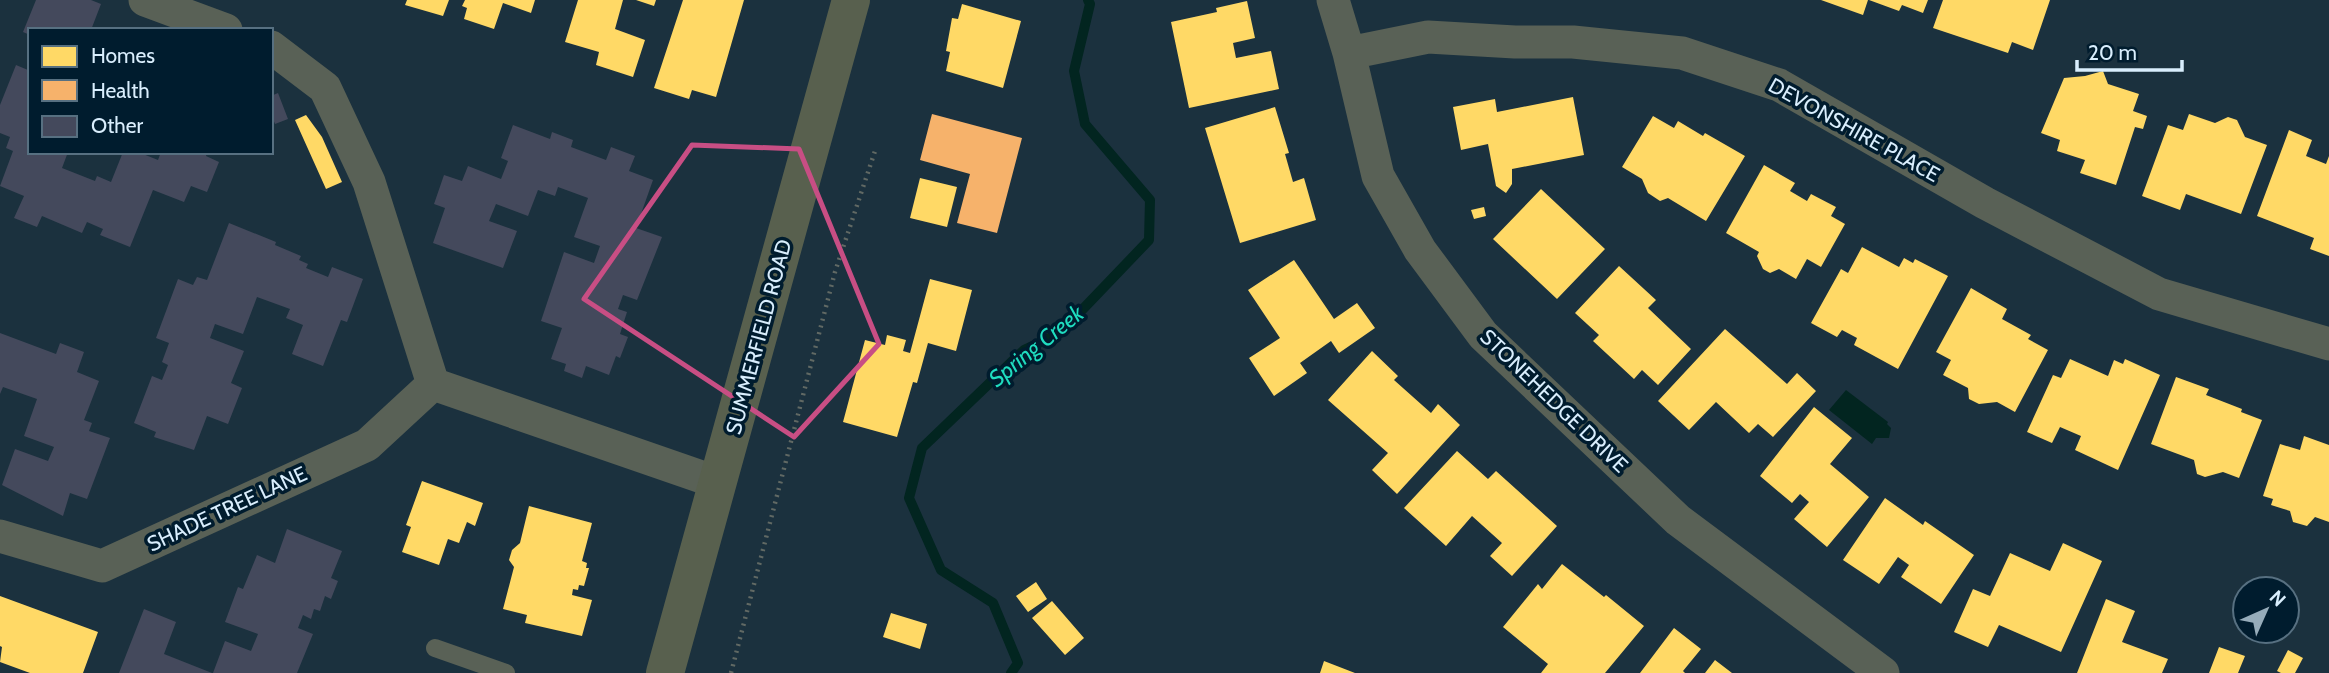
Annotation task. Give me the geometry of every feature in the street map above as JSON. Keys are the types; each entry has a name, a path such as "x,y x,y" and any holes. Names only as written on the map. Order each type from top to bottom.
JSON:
{"street":[{"path":"145,0 221,28"},
{"name":"SUMMERFIELD ROAD","path":"665,673 851,0"},
{"name":"STONEHEDGE DRIVE","path":"1333,0 1349,52 1378,176 1420,250 1483,335 1678,520 1883,673"},
{"name":"DEVONSHIRE PLACE","path":"1349,52 1428,37 1573,42 1682,53 1779,85 1985,204 2159,294 2329,344"},
{"path":"273,49 325,88 369,182 433,384 719,483"},
{"name":"SHADE TREE LANE","path":"0,536 102,566 367,445 433,384"}],"lane":[{"path":"435,648 506,673"}],"path":[{"path":"732,673 835,272 875,152"}],"highlighted area":[{"path":"692,145 799,149 879,344 794,437 584,299"}],"shaded area":[{"path":"1846,390 1888,422 1891,428 1889,438 1876,438 1872,444 1829,410"}],"building: Homes":[{"path":"407,0 449,0 443,16 405,5"},
{"path":"465,0 535,0 531,13 503,3 494,29 464,19 467,8 462,6"},
{"path":"578,0 623,0 615,29 645,40 633,77 596,65 599,52 565,42"},
{"path":"636,0 656,0 654,6"},
{"path":"683,0 744,0 716,97 692,90 689,99 654,88"},
{"path":"1821,0 1868,0 1863,15"},
{"path":"1869,0 1928,0 1923,13 1902,5 1899,11"},
{"path":"1943,0 2050,0 2033,50 2012,42 2008,53 1933,28"},
{"path":"1247,1 1255,38 1233,43 1236,58 1271,51 1279,89 1189,108 1171,22 1217,12 1216,8"},
{"path":"962,4 1021,21 1003,88 946,71 950,52 946,51 952,18 958,19"},
{"path":"2103,71 2108,84 2139,94 2133,111 2147,116 2143,129 2135,127 2116,185 2080,173 2085,160 2057,151 2060,140 2041,133 2064,78"},
{"path":"1573,97 1584,155 1512,169 1512,184 1506,193 1496,186 1488,144 1461,150 1453,107 1495,99 1497,112"},
{"path":"1275,107 1289,153 1285,154 1293,182 1304,178 1316,220 1240,243 1205,128"},
{"path":"2189,114 2215,123 2228,117 2237,120 2245,137 2267,145 2241,214 2186,194 2180,210 2142,196 2168,125 2183,130"},
{"path":"306,115 322,137 342,182 326,189 295,120"},
{"path":"1653,116 1674,128 1678,121 1745,156 1706,221 1668,198 1660,201 1648,193 1642,179 1622,167"},
{"path":"2289,130 2312,140 2306,156 2326,164 2329,156 2329,256 2310,249 2314,238 2257,216"},
{"path":"1764,165 1795,183 1790,191 1807,201 1811,194 1836,207 1831,216 1845,224 1821,267 1807,259 1796,279 1779,269 1770,273 1763,269 1757,256 1759,252 1726,233"},
{"path":"920,178 957,187 947,227 910,218"},
{"path":"1541,189 1605,249 1557,299 1493,239"},
{"path":"1484,207 1486,216 1474,219 1471,210"},
{"path":"1862,247 1899,267 1904,258 1913,263 1915,259 1948,276 1898,369 1854,345 1857,338 1842,330 1837,337 1811,323 1841,269 1848,273"},
{"path":"1294,260 1334,319 1357,303 1375,328 1339,353 1331,341 1300,363 1307,373 1274,396 1249,358 1280,338 1248,290"},
{"path":"1619,266 1656,300 1648,308 1691,349 1658,385 1642,370 1634,379 1593,341 1599,335 1575,313"},
{"path":"930,279 972,290 956,351 928,343 897,437 843,422 865,340 885,345 887,335 906,340 903,351 910,353"},
{"path":"1971,288 2007,309 2002,319 2031,335 2028,339 2048,350 2015,412 1997,402 1979,404 1969,399 1968,388 1943,375 1951,360 1936,352"},
{"path":"1725,329 1787,384 1797,373 1816,391 1773,437 1758,424 1749,433 1716,402 1689,430 1658,401"},
{"path":"1372,351 1398,376 1394,380 1431,413 1438,404 1460,425 1397,494 1372,470 1388,453 1328,400"},
{"path":"2070,359 2108,376 2114,360 2123,364 2125,359 2160,375 2118,470 2075,450 2081,436 2060,427 2052,443 2027,432 2053,375 2061,378"},
{"path":"2176,377 2209,389 2206,395 2262,420 2239,478 2223,472 2205,477 2197,474 2194,460 2151,444"},
{"path":"1814,407 1852,438 1830,464 1869,497 1827,547 1794,519 1809,502 1800,494 1792,503 1760,476"},
{"path":"2304,436 2329,445 2329,522 2315,517 2307,526 2293,522 2290,511 2271,505 2273,499 2263,496 2280,444 2300,450"},
{"path":"1457,451 1488,479 1496,471 1557,526 1512,576 1490,556 1502,543 1472,516 1446,546 1404,508"},
{"path":"422,481 483,503 475,526 467,522 459,543 448,539 439,565 402,552 411,527 406,525"},
{"path":"1885,498 1923,525 1925,521 1974,555 1941,604 1901,577 1909,565 1898,557 1879,584 1843,560"},
{"path":"529,506 592,523 582,561 587,563 586,568 589,568 584,586 579,585 578,590 573,589 572,595 592,600 582,636 525,623 527,615 503,609 514,567 509,560 512,550 520,543"},
{"path":"2063,543 2102,561 2061,652 1999,625 1988,647 1954,632 1973,589 1990,596 2010,553 2050,571"},
{"path":"1562,564 1644,626 1605,673 1541,673 1548,664 1503,627 1538,584 1542,589"},
{"path":"1036,582 1047,599 1028,612 1016,596"},
{"path":"0,596 98,632 83,673 30,673 0,662"},
{"path":"2106,599 2135,611 2122,642 2168,659 2162,673 2077,673"},
{"path":"1052,601 1084,638 1065,655 1032,618"},
{"path":"891,613 927,624 920,649 883,637"},
{"path":"1674,628 1701,649 1683,671 1685,673 1640,673"},
{"path":"2219,647 2245,656 2238,673 2209,673"},
{"path":"2288,650 2303,658 2295,673 2281,673 2277,671"},
{"path":"1715,660 1732,673 1705,673"},
{"path":"1324,661 1355,673 1320,673"}],"building: Health":[{"path":"932,114 1022,138 997,233 957,223 970,174 920,160"}],"building: Other":[{"path":"36,0 91,0 101,4 92,28 28,28 28,34 23,32"},
{"path":"16,65 28,70 28,154 67,154 62,168 95,181 97,176 111,182 122,154 143,154 158,160 160,154 206,154 219,162 207,192 191,186 184,202 153,190 130,247 100,235 103,229 87,222 82,233 42,216 37,227 14,218 24,196 0,186 13,151 6,148 10,137 0,133 0,105"},
{"path":"278,93 288,119 275,124 273,119 273,95"},
{"path":"513,125 550,139 552,132 573,140 571,147 606,160 611,147 635,156 629,171 653,180 636,228 662,237 637,300 623,295 618,309 627,312 620,334 628,337 620,358 616,356 609,375 586,366 582,378 564,371 566,364 551,359 562,328 541,321 564,252 594,263 600,246 574,237 588,198 558,187 555,196 538,190 528,216 496,204 489,221 517,231 503,268 433,243 445,208 434,204 444,175 462,181 468,166 501,179 508,161 501,158"},
{"path":"229,223 276,242 275,245 301,256 299,260 308,264 306,268 328,277 332,267 363,279 347,322 341,320 323,366 292,354 303,325 286,318 290,309 257,297 243,334 215,324 210,338 244,351 231,383 242,388 228,424 207,416 194,450 154,437 156,432 134,423 152,376 162,380 168,365 162,362 169,343 156,338 178,279 193,285 197,277 207,280"},
{"path":"0,333 56,354 60,343 84,352 77,372 99,381 84,420 92,423 89,431 110,438 87,499 70,493 63,516 2,485 15,449 48,461 54,447 24,436 37,399 3,387 0,394"},
{"path":"287,529 342,551 331,578 338,581 331,599 325,596 320,611 314,609 311,619 303,615 298,628 313,634 297,673 213,673 225,641 251,651 258,634 225,622 238,587 243,589 257,555 275,563"},
{"path":"144,609 176,622 164,654 212,673 119,673"}],"waterway":[{"name":"Spring Creek","path":"1011,673 1018,663 993,603 941,570 909,498 922,448 1024,350 1060,333 1149,240 1150,200 1085,124 1074,71 1090,4 1088,0"}]}
